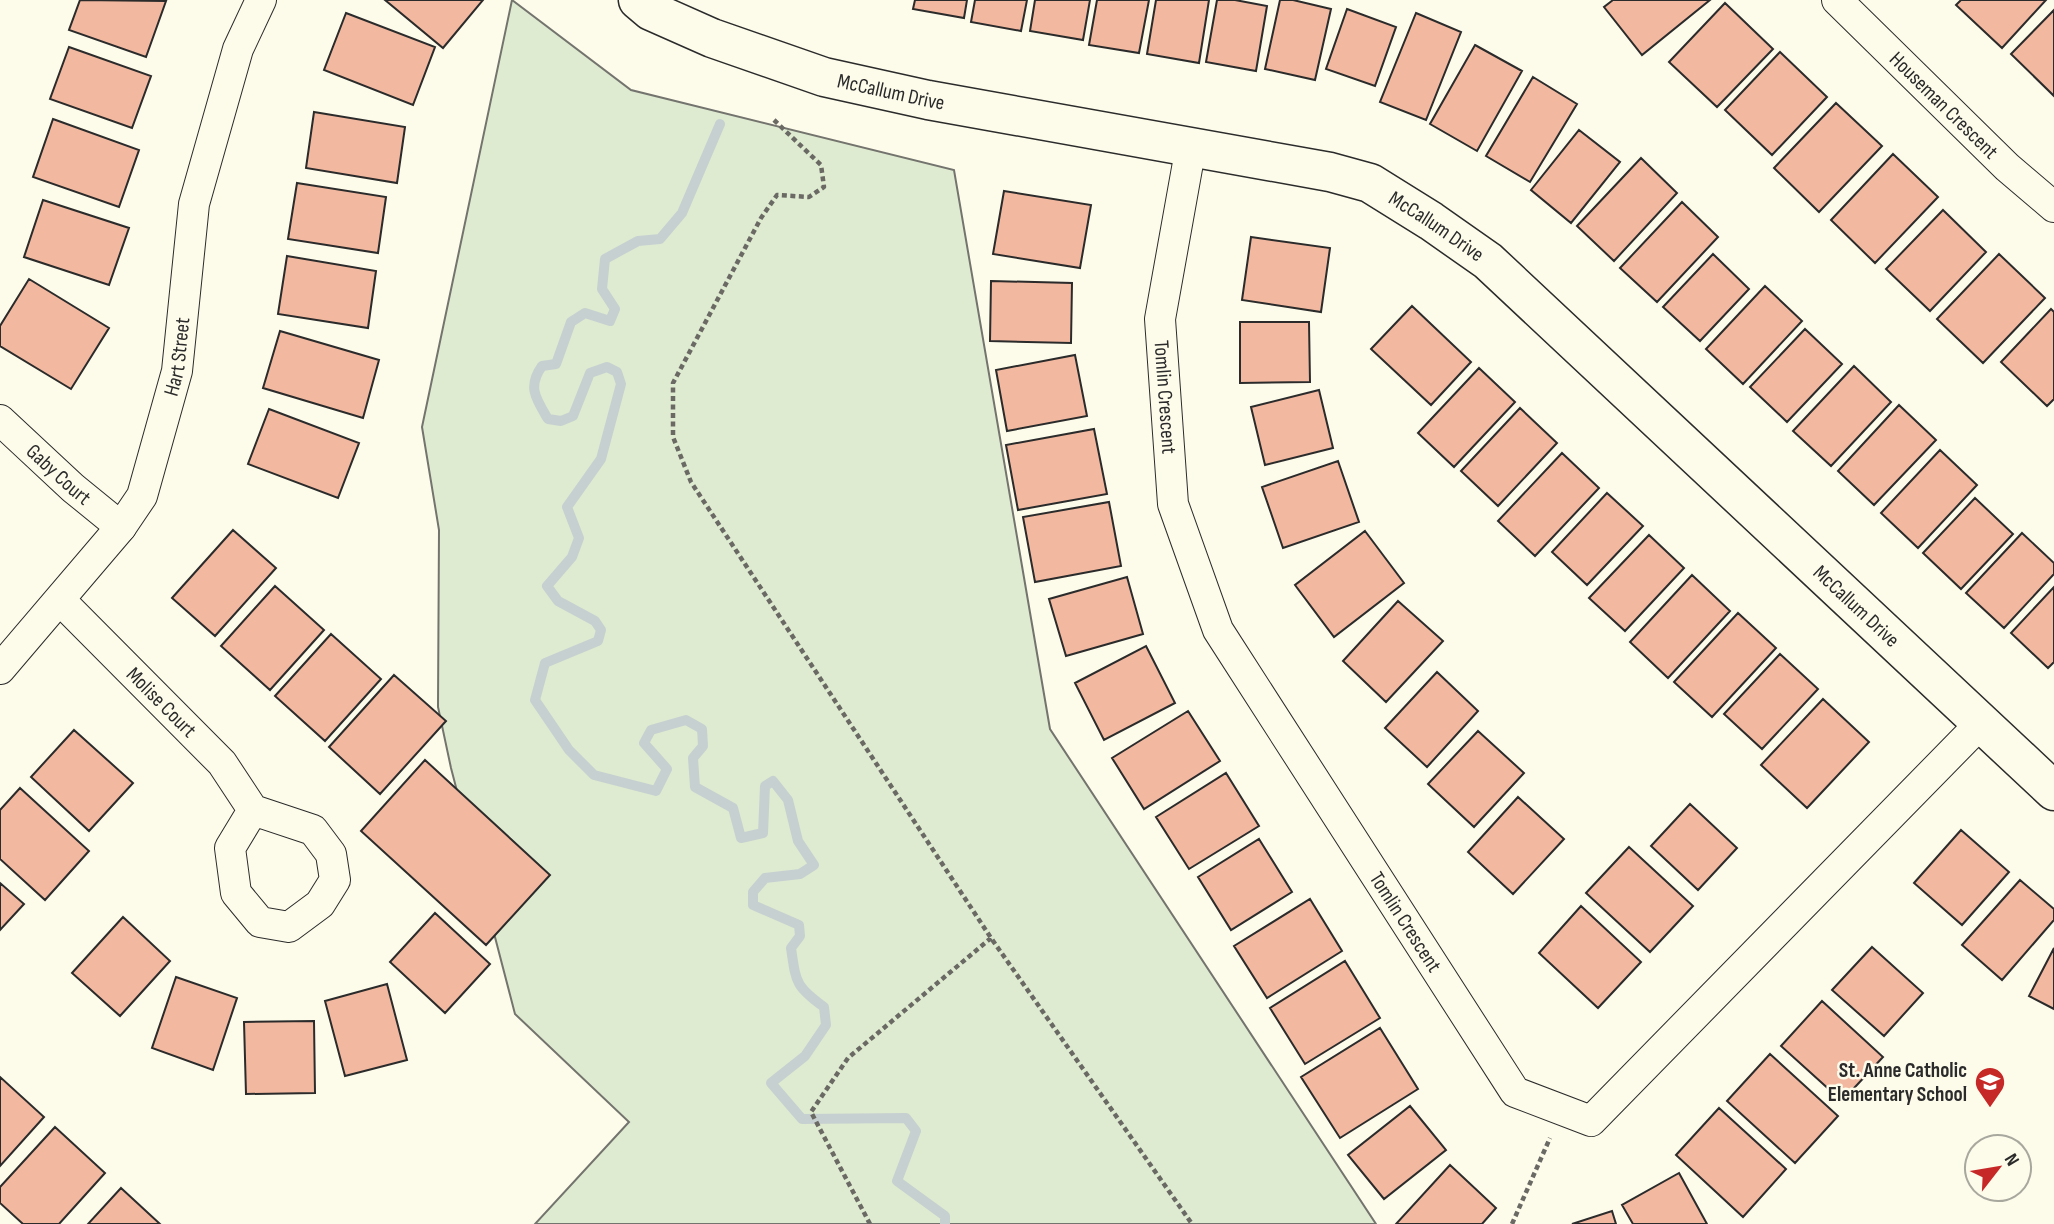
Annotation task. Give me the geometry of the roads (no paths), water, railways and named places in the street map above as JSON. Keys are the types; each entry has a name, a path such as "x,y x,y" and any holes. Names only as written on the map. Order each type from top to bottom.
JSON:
{"street":[{"name":"Hart Street","path":"0,669 121,527 142,496 177,372 194,204 238,49 261,0"},
{"name":"McCallum Drive","path":"638,0 652,11 712,38 824,77 928,100 1330,172 1370,183 1488,261 2054,791"},
{"name":"Houseman Crescent","path":"1837,0 2007,166 2054,207"},
{"name":"Tomlin Crescent","path":"1191,146 1160,319 1173,504 1218,631 1515,1092 1591,1121 1981,723"},
{"name":"Gaby Court","path":"0,421 73,488 121,527"},
{"name":"Molise Court","path":"60,600 222,763 253,810"}],"waterway":[{"path":"720,124 682,213 660,239 638,241 605,259 602,289 615,309 610,321 585,313 571,322 556,364 542,366 537,373 534,387 537,399 548,419 561,421 573,416 590,373 607,367 617,372 621,384 601,459 567,507 579,538 572,557 547,586 558,601 595,621 601,630 598,641 545,663 535,700 569,750 594,775 656,791 667,769 644,743 651,730 686,720 702,729 703,746 693,758 695,787 733,808 741,838 763,833 765,786 773,781 788,800 798,841 814,865 800,874 765,878 753,892 753,905 799,925 800,936 791,948 796,976 807,994 824,1007 826,1025 805,1056 771,1083 802,1119 906,1118 916,1131 897,1181 945,1216 945,1224"}],"place":[{"name":"St. Anne Catholic Elementary School","path":"1990,1109"}]}
